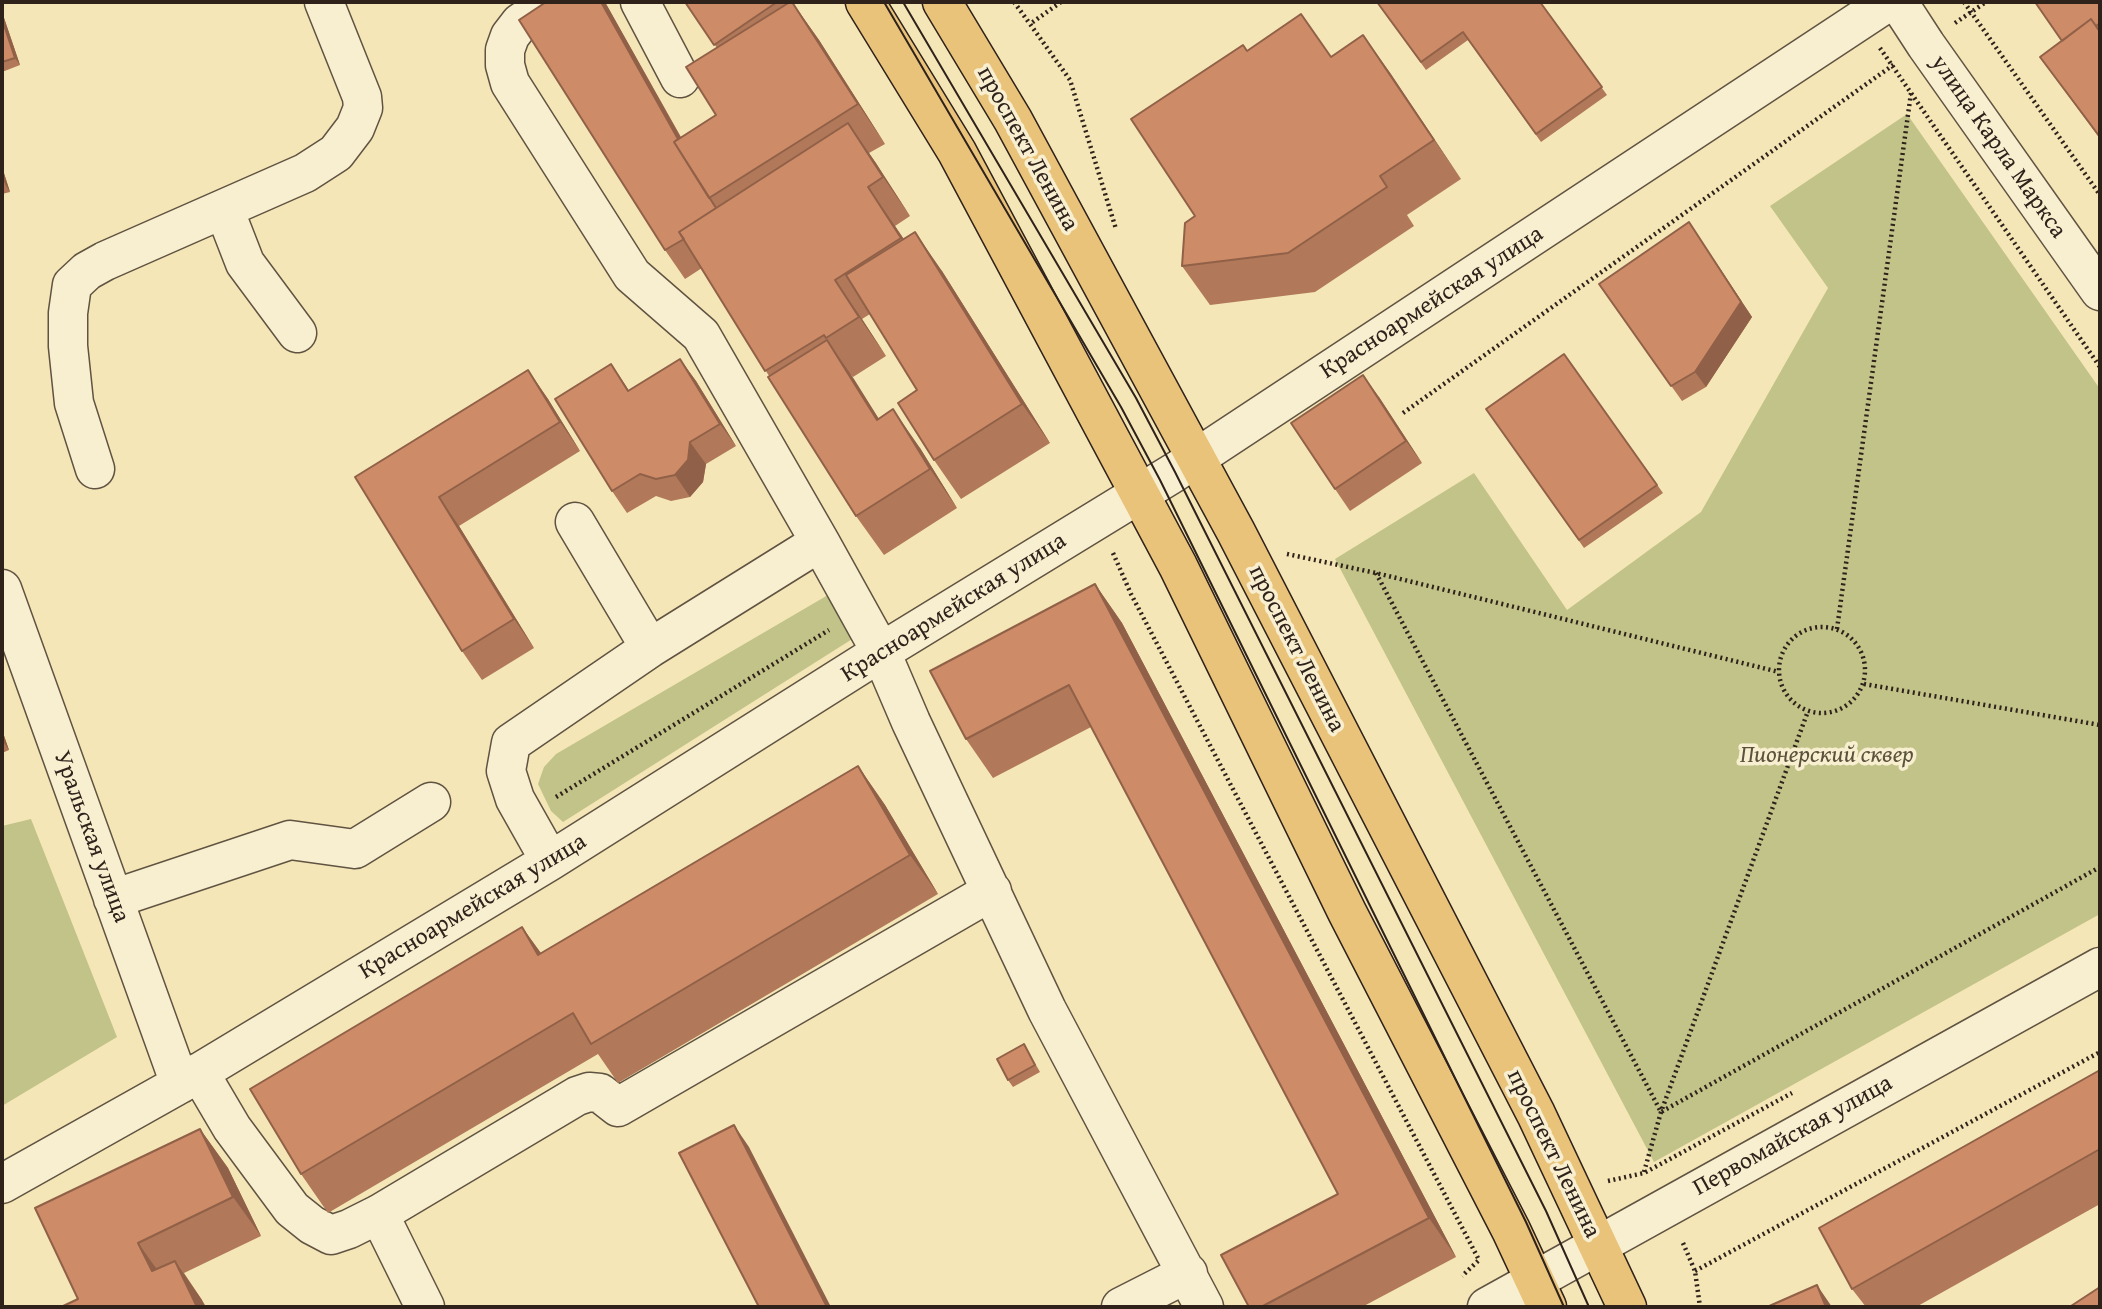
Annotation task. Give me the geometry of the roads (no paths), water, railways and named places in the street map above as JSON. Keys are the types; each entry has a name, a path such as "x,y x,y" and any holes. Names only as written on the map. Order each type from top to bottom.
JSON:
{"main road":[{"path":"865,2 957,152 1178,566 1347,912 1541,1294"},
{"name":"проспект Ленина","path":"942,2 1013,120 1196,458 1536,1114 1627,1307"}],"street":[{"path":"95,469 74,403 68,346 68,313 72,285 87,271 105,261 306,173 336,153 355,128 363,108 362,97 324,2"},
{"path":"551,2 520,23 510,36 505,50 505,65 510,83 632,275 701,335 860,611 1073,1061 1204,1307"},
{"path":"640,2 680,78"},
{"name":"улица Карла Маркса","path":"1898,2 2100,291"},
{"name":"Красноармейская улица","path":"2,1184 190,1078 550,861 881,652 1196,458 1875,11"},
{"path":"224,209 245,263 297,333"},
{"path":"575,522 650,648"},
{"path":"550,861 515,799 506,771 511,743 650,648 820,542"},
{"name":"Уральская улица","path":"2,589 113,899 190,1078 232,1128 292,1209 312,1225 331,1236 379,1214"},
{"path":"113,899 290,841 355,849 431,802"},
{"path":"425,1307 379,1214 577,1096 589,1092 600,1093 618,1107 992,891"},
{"name":"Первомайская улица","path":"1487,1307 1541,1294 1598,1246 2100,967"},
{"path":"1121,1307 1188,1273"}],"tram line":[{"path":"884,2 1121,407 1160,480 1526,1222 1564,1307"},
{"path":"903,2 1136,398 1175,472 1546,1211 1589,1307"}],"park label":[{"name":"Пионерский сквер","path":"1827,756"}]}
